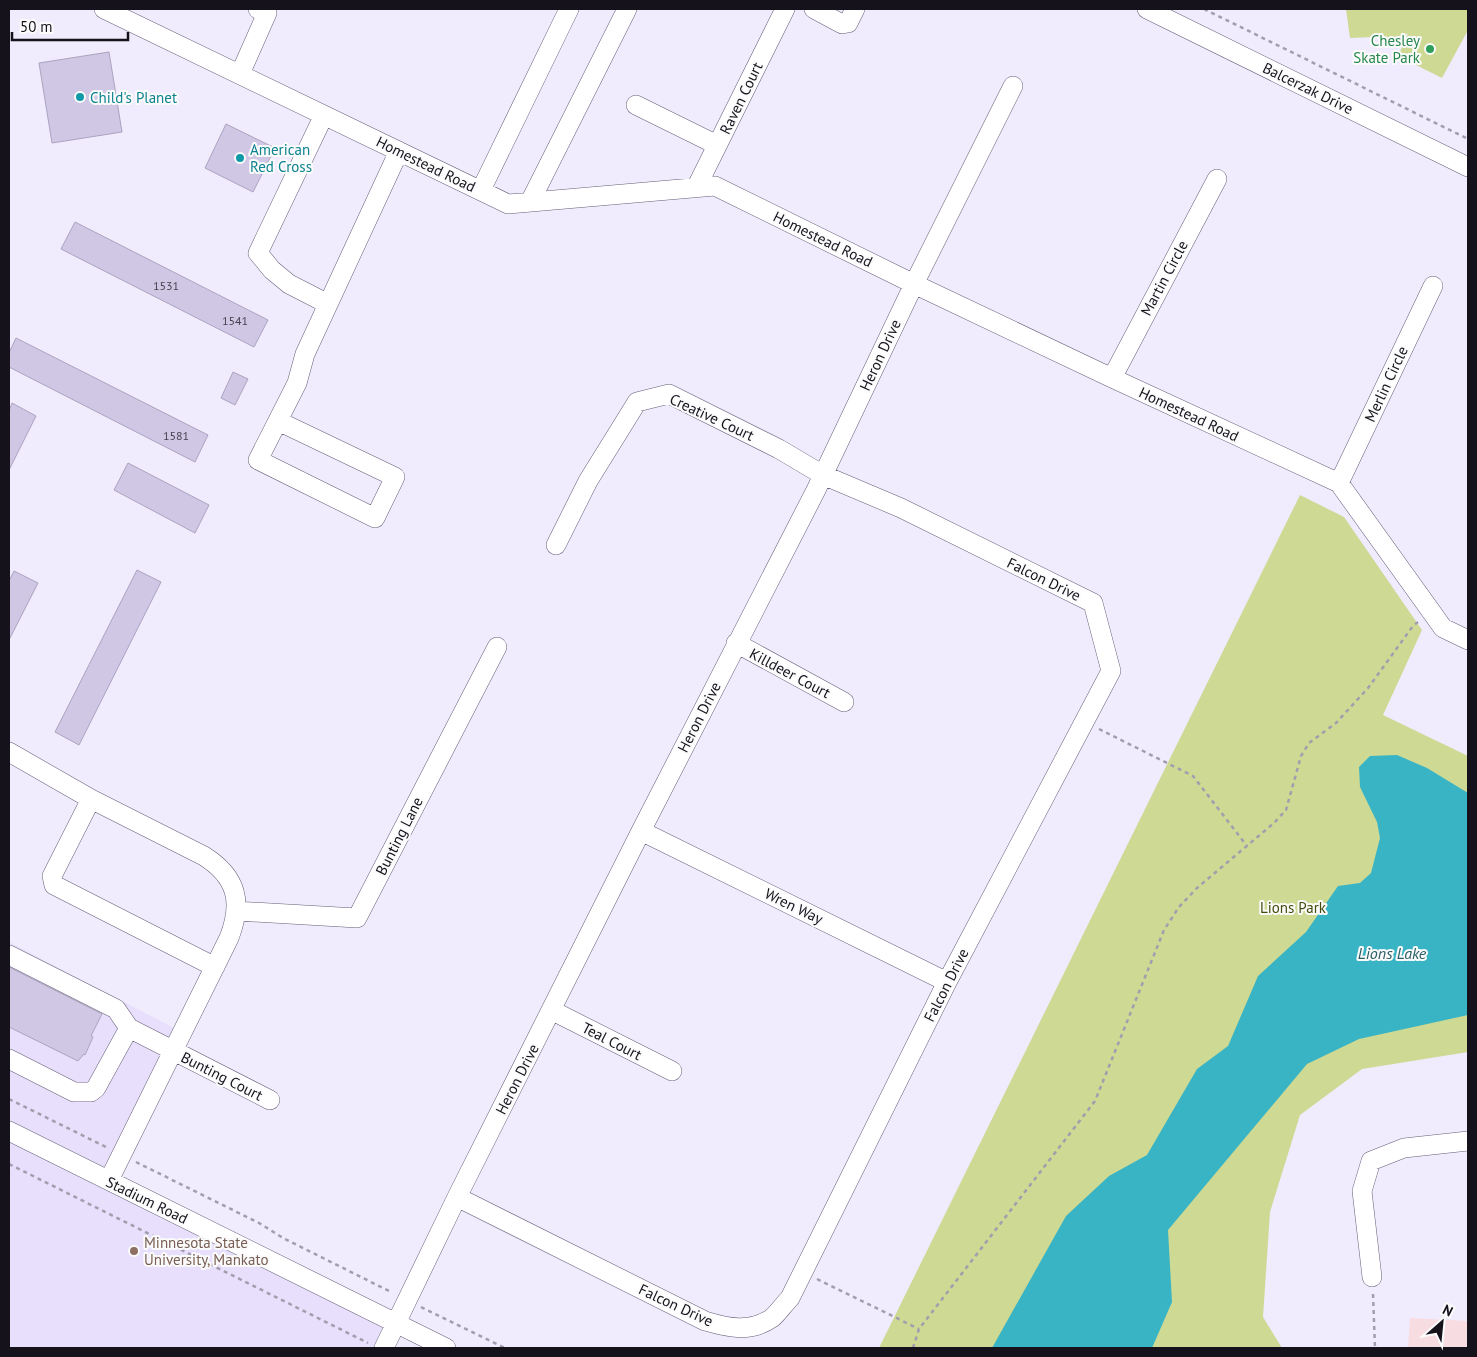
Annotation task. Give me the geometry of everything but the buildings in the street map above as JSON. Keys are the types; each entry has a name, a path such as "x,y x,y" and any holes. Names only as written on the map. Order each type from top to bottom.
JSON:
{"street":[{"path":"481,190 569,9"},
{"path":"530,202 627,9"},
{"name":"Raven Court","path":"697,186 784,9"},
{"path":"814,9 842,24 848,22 855,9"},
{"name":"Balcerzak Drive","path":"1147,9 1468,167"},
{"path":"240,74 265,10"},
{"name":"Homestead Road","path":"112,11 508,204 697,186 715,186 914,284 1339,483 1443,628 1468,640"},
{"name":"Heron Drive","path":"377,1346 396,1324 457,1197 641,831 823,475 914,284 1013,86"},
{"path":"636,105 717,145"},
{"path":"324,115 258,253 272,270 289,284 328,304"},
{"path":"278,421 395,477 375,518 258,460 296,383 305,354 399,151"},
{"name":"Martin Circle","path":"1112,378 1217,179"},
{"name":"Merlin Circle","path":"1339,483 1433,286"},
{"name":"Creative Court","path":"556,544 588,481 636,402 669,394 779,449 823,475"},
{"name":"Falcon Drive","path":"457,1197 705,1321 728,1328 755,1327 773,1317 790,1298 948,982 1111,671 1094,603 901,508 823,475"},
{"name":"Killdeer Court","path":"736,643 844,702"},
{"name":"Bunting Lane","path":"236,911 357,918 497,647"},
{"path":"9,752 91,799 219,865 229,878 235,895 236,911 230,938 108,1180"},
{"path":"91,799 52,876 54,885 215,967"},
{"name":"Wren Way","path":"641,831 948,982"},
{"path":"9,955 116,1009 129,1028 96,1088 91,1092 74,1092 9,1059"},
{"name":"Teal Court","path":"552,1010 672,1071"},
{"name":"Bunting Court","path":"129,1028 270,1100"},
{"name":"Stadium Road","path":"9,1131 446,1348"},
{"path":"1372,1277 1362,1191 1371,1161 1404,1148 1468,1141"}],"path":[{"path":"1204,9 1468,139"},
{"path":"913,1348 919,1329 1095,1101 1164,930 1179,907 1197,888 1274,823 1286,810 1301,756 1309,743 1336,723 1368,688 1413,626 1432,612"},
{"path":"1084,722 1193,776 1247,846"},
{"path":"9,1099 505,1348"},
{"path":"9,1164 377,1346"},
{"path":"802,1272 919,1329"},
{"path":"1372,1277 1375,1348"}],"shaded area":[{"name":"Minnesota State University, Mankato","path":"9,942 174,1028 103,1169 396,1324 384,1348 9,1348"},
{"path":"1410,1318 1468,1321 1468,1348 1408,1348"}],"green space":[{"name":"Chesley Skate Park","path":"1346,9 1468,9 1468,30 1442,78 1398,56 1408,33 1397,41 1374,37 1350,38"},
{"name":"Lions Park","path":"1300,495 1344,517 1422,630 1383,715 1468,756 1468,1052 1362,1069 1300,1115 1270,1212 1263,1317 1282,1348 879,1348"}],"water":[{"name":"Lions Lake","path":"1397,755 1427,768 1468,793 1468,1015 1359,1039 1307,1064 1168,1230 1172,1302 1152,1348 992,1348 1066,1216 1109,1176 1147,1155 1197,1069 1228,1046 1258,976 1306,932 1338,886 1360,883 1371,873 1380,838 1377,822 1360,787 1359,767 1370,756"}],"place":[{"name":"Chesley Skate Park","path":"1430,49"},
{"name":"Child's Planet","path":"80,97"},
{"name":"American Red Cross","path":"240,158"},
{"name":"Minnesota State University, Mankato","path":"134,1251"}]}
